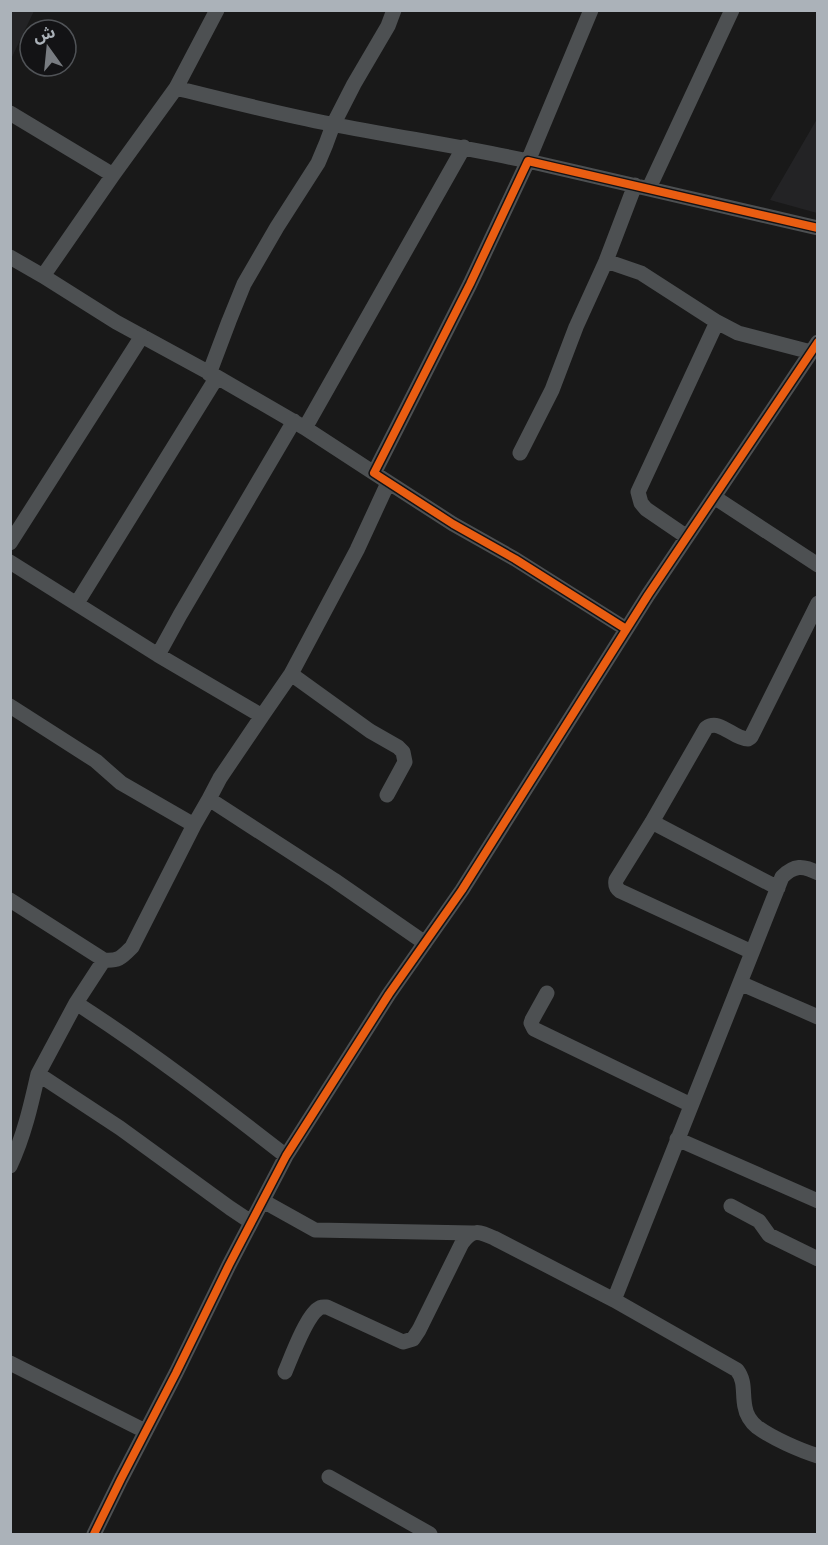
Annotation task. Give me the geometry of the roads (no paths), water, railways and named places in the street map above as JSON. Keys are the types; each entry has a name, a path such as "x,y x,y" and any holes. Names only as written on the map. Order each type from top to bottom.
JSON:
{"street":[{"path":"44,276 176,88 217,10"},
{"path":"76,603 213,375 229,321 244,284 318,163 333,124 388,26 394,10"},
{"path":"374,473 470,284 528,161 591,10"},
{"path":"520,453 552,390 576,327 606,261 732,10"},
{"path":"176,88 333,124 464,147 818,228"},
{"path":"10,113 113,175"},
{"path":"158,655 180,615 299,425 464,147"},
{"path":"10,256 116,322 299,425 453,524 626,629"},
{"path":"94,1534 286,1156 377,1012 462,890 626,629 814,347 738,333 641,273 606,261"},
{"path":"687,537 646,508 641,503 638,492 717,322"},
{"path":"10,543 142,336"},
{"path":"10,900 104,960 115,961 122,958 132,946 220,778 291,674 357,550 388,483"},
{"path":"714,497 818,565"},
{"path":"10,562 158,655 262,716"},
{"path":"753,952 620,891 615,884 705,728 715,725 742,739 751,737 818,603"},
{"path":"291,674 369,731 403,752 405,762 387,795"},
{"path":"10,706 96,761 121,783 194,825"},
{"path":"210,799 425,943"},
{"path":"652,822 778,888"},
{"path":"614,1300 783,877 789,870 798,867 818,873"},
{"path":"10,1166 28,1119 38,1074 76,1003 104,960"},
{"path":"740,983 818,1017"},
{"path":"547,993 532,1020 534,1029 691,1105"},
{"path":"76,1003 181,1076 286,1156"},
{"path":"38,1074 120,1128 251,1222"},
{"path":"677,1139 818,1201"},
{"path":"263,1201 315,1230 480,1233 494,1238 614,1300 738,1370 745,1385 745,1407 752,1422 782,1441 818,1456"},
{"path":"731,1206 759,1221 769,1235 818,1259"},
{"path":"285,1372 310,1317 322,1307 327,1307 403,1342 413,1339 420,1330 462,1243 473,1233"},
{"path":"10,1363 145,1431"},
{"path":"329,1477 430,1534"}]}
